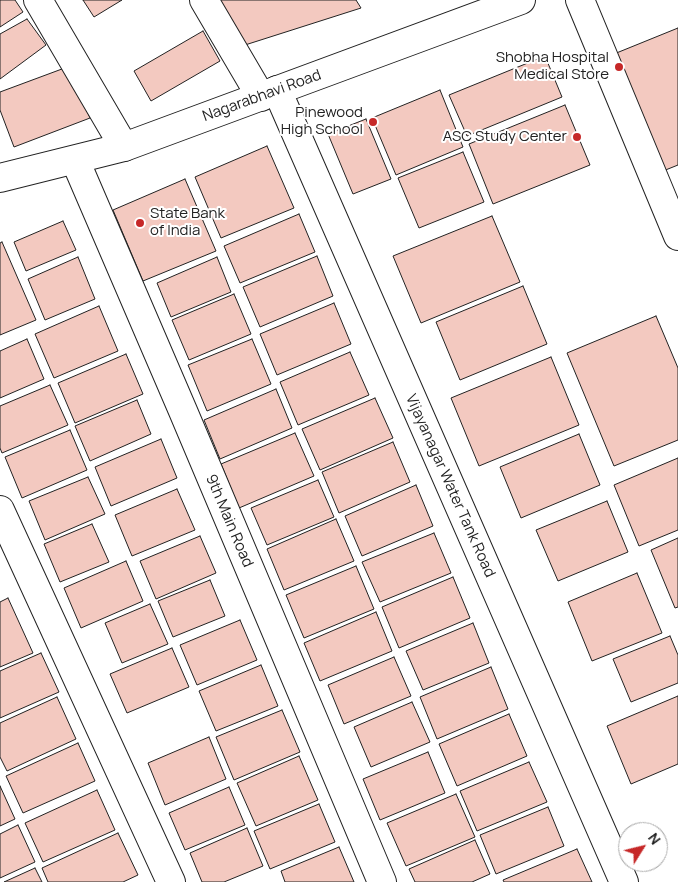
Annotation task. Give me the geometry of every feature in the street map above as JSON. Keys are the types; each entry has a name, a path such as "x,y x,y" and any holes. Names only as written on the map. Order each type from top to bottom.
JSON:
{"street":[{"path":"38,0 124,147"},
{"name":"Vijayanagar Water Tank Road","path":"204,0 269,94 624,882"},
{"name":"Nagarabhavi Road","path":"0,178 124,147 521,0"},
{"path":"580,0 678,236"},
{"name":"9th Main Road","path":"74,160 187,420 382,882"},
{"path":"0,510 171,882"}],"building":[{"path":"0,0 15,0 23,12 0,27"},
{"path":"83,0 122,0 94,17"},
{"path":"219,0 356,0 361,8 245,45"},
{"path":"27,19 46,45 0,79 0,34"},
{"path":"678,28 678,165 658,173 609,56"},
{"path":"203,31 220,61 151,101 134,71"},
{"path":"545,56 562,97 467,136 449,95"},
{"path":"70,66 90,118 14,147 0,110 0,92"},
{"path":"440,90 463,147 396,175 372,118"},
{"path":"565,105 590,165 493,204 469,144"},
{"path":"366,119 391,179 353,194 328,134"},
{"path":"267,146 294,208 221,238 195,177"},
{"path":"463,152 484,202 419,228 398,178"},
{"path":"185,179 216,251 143,281 113,210"},
{"path":"299,214 315,252 240,283 224,246"},
{"path":"492,216 520,282 421,323 393,256"},
{"path":"63,221 76,250 26,271 14,242"},
{"path":"2,242 36,320 0,335 0,243"},
{"path":"317,256 333,296 260,327 243,287"},
{"path":"78,257 95,299 45,320 28,279"},
{"path":"217,257 231,292 171,317 157,283"},
{"path":"523,286 547,344 460,380 436,322"},
{"path":"234,294 251,334 189,360 172,320"},
{"path":"334,303 351,344 277,375 260,334"},
{"path":"99,306 118,351 54,378 35,334"},
{"path":"656,316 678,368 678,440 614,466 567,353"},
{"path":"27,339 44,379 0,398 0,351"},
{"path":"252,339 271,384 207,411 188,365"},
{"path":"350,352 369,395 298,425 280,382"},
{"path":"126,354 143,394 75,423 58,383"},
{"path":"551,357 579,425 479,466 451,398"},
{"path":"50,385 68,425 2,453 0,448 0,406"},
{"path":"276,389 292,428 220,459 204,420"},
{"path":"375,398 393,438 320,470 302,429"},
{"path":"137,400 151,434 90,461 75,426"},
{"path":"70,430 87,470 22,498 5,457"},
{"path":"295,433 314,476 239,508 221,464"},
{"path":"579,434 600,485 521,518 500,467"},
{"path":"161,439 177,478 111,506 95,467"},
{"path":"393,442 410,482 339,513 322,472"},
{"path":"678,458 678,530 639,546 614,485"},
{"path":"88,477 105,514 45,540 29,501"},
{"path":"318,480 334,517 267,545 251,508"},
{"path":"416,485 433,526 362,556 345,516"},
{"path":"177,489 195,530 132,556 115,515"},
{"path":"607,501 628,552 558,581 536,530"},
{"path":"336,519 354,561 284,590 267,549"},
{"path":"92,524 109,562 60,582 44,544"},
{"path":"434,533 451,573 380,602 362,562"},
{"path":"200,536 216,573 156,599 140,561"},
{"path":"678,538 678,607 675,608 651,550"},
{"path":"126,561 143,601 81,628 64,588"},
{"path":"356,566 374,609 304,638 286,595"},
{"path":"637,573 662,633 592,661 568,602"},
{"path":"453,577 470,618 399,648 382,607"},
{"path":"210,580 225,616 173,637 158,601"},
{"path":"8,598 33,653 0,667 0,602"},
{"path":"150,604 168,644 122,663 105,623"},
{"path":"376,612 392,651 320,681 304,643"},
{"path":"240,620 257,660 197,685 180,645"},
{"path":"473,623 489,663 423,690 406,651"},
{"path":"670,636 678,655 678,683 631,702 613,659"},
{"path":"172,648 189,687 127,713 110,674"},
{"path":"41,653 59,692 0,718 0,671"},
{"path":"394,657 411,696 344,724 328,685"},
{"path":"261,665 278,706 216,731 199,691"},
{"path":"491,667 508,709 437,739 420,697"},
{"path":"678,696 678,764 631,784 607,726"},
{"path":"57,697 76,739 7,771 0,757 0,723"},
{"path":"412,702 430,742 371,767 354,727"},
{"path":"282,710 300,752 234,780 216,737"},
{"path":"509,714 527,756 457,786 439,744"},
{"path":"209,737 226,779 165,805 148,763"},
{"path":"78,743 95,781 23,813 6,776"},
{"path":"428,752 445,793 380,820 363,779"},
{"path":"299,756 318,800 256,826 237,783"},
{"path":"529,762 547,802 477,831 460,791"},
{"path":"0,786 15,819 0,826"},
{"path":"229,787 245,825 185,850 169,813"},
{"path":"97,790 115,830 43,862 25,823"},
{"path":"456,794 475,837 406,866 387,823"},
{"path":"319,804 335,842 270,869 254,831"},
{"path":"548,807 564,846 496,874 480,835"},
{"path":"18,825 35,862 0,878 0,834"},
{"path":"247,828 263,866 224,882 202,882 190,853"},
{"path":"118,833 138,875 123,882 48,882 42,868"},
{"path":"475,840 490,874 472,882 415,882 409,869"},
{"path":"339,847 354,882 285,882 281,871"},
{"path":"577,849 592,882 504,882 503,880"},
{"path":"35,868 42,882 4,882"}],"place":[{"name":"Shobha Hospital Medical Store","path":"619,67"},
{"name":"Pinewood High School","path":"373,122"},
{"name":"ASC Study Center","path":"577,137"},
{"name":"State Bank of India","path":"140,223"}]}
